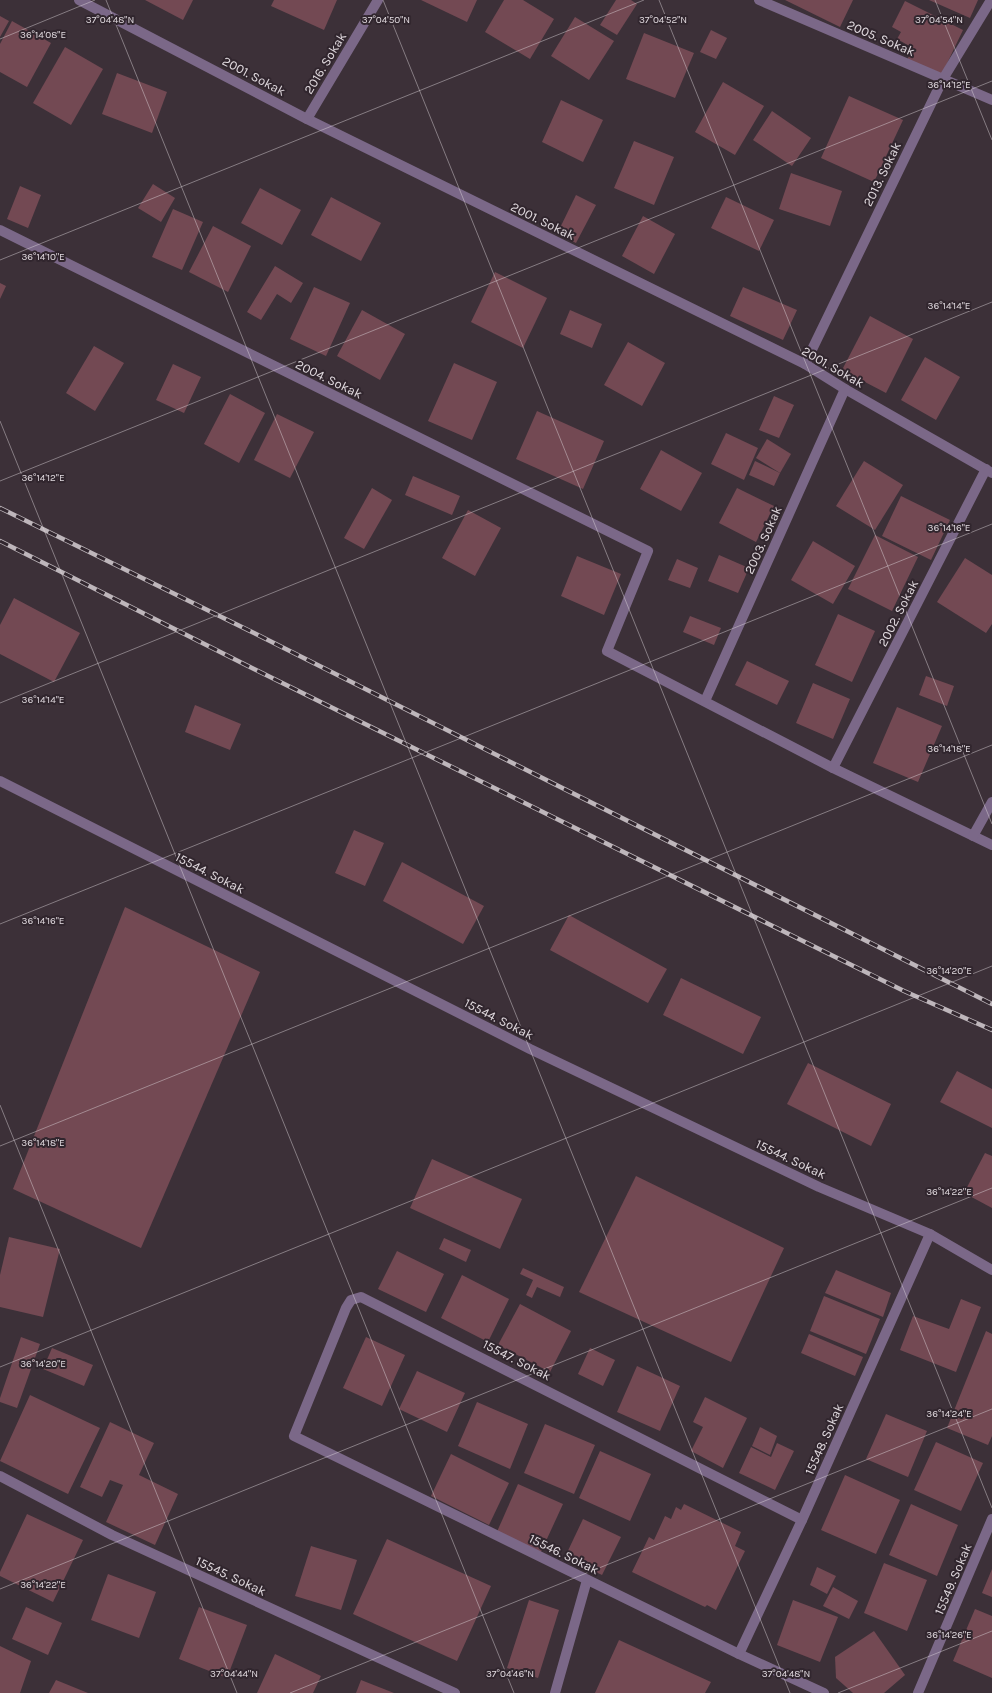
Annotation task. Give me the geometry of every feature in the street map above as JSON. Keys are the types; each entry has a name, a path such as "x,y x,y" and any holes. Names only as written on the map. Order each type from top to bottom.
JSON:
{"street":[{"name":"2001. Sokak","path":"79,0 307,119 805,364 844,389 989,471"},
{"name":"2016. Sokak","path":"307,119 378,0"},
{"name":"2005. Sokak","path":"759,0 992,100"},
{"name":"2013. Sokak","path":"805,364 943,79 991,0"},
{"name":"2004. Sokak","path":"0,230 648,551 607,651 705,701"},
{"name":"2003. Sokak","path":"705,701 844,389"},
{"name":"2002. Sokak","path":"833,768 989,471"},
{"path":"705,701 833,768 992,845"},
{"name":"15544. Sokak","path":"0,781 530,1049 819,1186 930,1234 992,1270"},
{"path":"973,836 992,802"},
{"name":"15548. Sokak","path":"739,1654 802,1520 930,1234"},
{"name":"15547. Sokak","path":"294,1436 346,1308 351,1300 361,1297 802,1520"},
{"name":"15546. Sokak","path":"294,1436 739,1654 824,1693"},
{"name":"15545. Sokak","path":"0,1476 112,1536 455,1693"},
{"name":"15549. Sokak","path":"918,1693 992,1520"},
{"path":"555,1693 587,1580"}],"building":[{"path":"145,0 193,0 183,20"},
{"path":"274,0 337,0 324,30 271,6"},
{"path":"421,0 477,0 467,22"},
{"path":"504,0 523,0 554,19 530,59 485,32"},
{"path":"616,0 631,0 637,4 617,35 600,25"},
{"path":"785,0 853,0 840,27"},
{"path":"929,0 978,0 970,18"},
{"path":"905,1 963,30 941,76 907,60 913,48 897,39 901,32 892,27"},
{"path":"0,16 9,21 0,37"},
{"path":"575,17 614,41 589,80 551,56"},
{"path":"12,21 51,43 27,87 0,72 0,44"},
{"path":"711,30 727,38 716,59 700,52"},
{"path":"644,33 694,53 675,98 626,79"},
{"path":"65,47 103,69 71,125 33,103"},
{"path":"117,73 167,92 152,133 102,114"},
{"path":"723,82 764,106 735,155 695,132"},
{"path":"849,96 903,120 874,182 821,158"},
{"path":"561,100 603,120 583,162 542,142"},
{"path":"772,111 811,138 792,166 753,140"},
{"path":"634,141 674,157 654,205 614,188"},
{"path":"791,173 842,191 830,226 779,209"},
{"path":"153,184 175,198 161,222 138,208"},
{"path":"20,186 41,195 28,228 7,219"},
{"path":"260,188 301,210 282,245 241,223"},
{"path":"576,195 596,205 576,243 557,234"},
{"path":"331,197 381,223 361,261 311,235"},
{"path":"726,197 774,220 759,251 711,228"},
{"path":"173,209 203,222 182,270 152,257"},
{"path":"643,216 675,234 654,274 622,256"},
{"path":"213,226 251,246 228,292 189,272"},
{"path":"275,266 303,283 291,303 277,294 261,320 247,312"},
{"path":"495,272 547,298 523,348 471,322"},
{"path":"0,283 6,286 0,299"},
{"path":"314,287 350,303 326,356 290,339"},
{"path":"743,287 797,310 783,340 730,316"},
{"path":"362,310 405,334 380,380 337,356"},
{"path":"570,310 602,324 592,348 560,334"},
{"path":"870,316 913,339 886,393 842,370"},
{"path":"628,342 665,363 642,406 604,385"},
{"path":"94,346 124,363 95,411 66,393"},
{"path":"925,357 960,377 936,420 901,400"},
{"path":"454,363 497,382 472,440 428,421"},
{"path":"173,364 201,377 184,413 156,400"},
{"path":"230,394 265,413 239,463 204,444"},
{"path":"774,396 794,405 779,438 759,430"},
{"path":"537,411 604,441 583,489 516,459"},
{"path":"277,414 314,432 290,478 254,460"},
{"path":"726,433 758,448 744,480 711,464"},
{"path":"767,439 791,454 780,473 756,458"},
{"path":"661,450 702,473 681,511 640,489"},
{"path":"755,461 780,473 774,486 749,475"},
{"path":"864,461 903,485 875,530 836,506"},
{"path":"413,476 460,496 452,515 405,495"},
{"path":"372,488 392,500 364,549 344,538"},
{"path":"737,488 774,506 756,542 719,523"},
{"path":"901,496 950,520 931,560 882,536"},
{"path":"468,510 501,528 475,576 442,558"},
{"path":"875,535 918,557 892,611 848,589"},
{"path":"813,541 855,566 833,604 791,580"},
{"path":"719,555 749,568 738,593 708,581"},
{"path":"577,556 621,574 604,615 561,596"},
{"path":"965,558 992,575 992,624 986,633 937,602"},
{"path":"677,559 698,568 690,588 668,580"},
{"path":"14,598 80,633 54,682 0,654 0,625"},
{"path":"838,614 875,631 852,682 815,665"},
{"path":"690,616 721,628 714,645 683,632"},
{"path":"747,661 789,681 777,705 735,685"},
{"path":"926,676 954,686 947,706 919,695"},
{"path":"813,683 850,699 833,739 796,723"},
{"path":"195,705 241,724 230,750 185,732"},
{"path":"897,707 942,726 918,782 873,763"},
{"path":"354,830 384,843 365,886 335,873"},
{"path":"402,862 484,906 463,944 383,901"},
{"path":"125,907 260,972 141,1248 13,1189"},
{"path":"569,915 667,969 648,1003 550,950"},
{"path":"681,978 761,1017 743,1054 663,1015"},
{"path":"808,1063 891,1104 871,1146 787,1104"},
{"path":"957,1071 992,1089 992,1128 940,1102"},
{"path":"985,1153 992,1156 992,1208 964,1193"},
{"path":"432,1159 522,1199 500,1249 410,1208"},
{"path":"636,1176 784,1248 731,1362 579,1292"},
{"path":"9,1237 60,1249 43,1317 0,1307 0,1275"},
{"path":"444,1238 471,1250 466,1262 439,1249"},
{"path":"397,1251 444,1274 426,1312 378,1289"},
{"path":"523,1268 564,1287 560,1297 537,1287 532,1298 526,1295 533,1280 520,1274"},
{"path":"836,1270 891,1293 883,1317 825,1293"},
{"path":"462,1275 509,1299 488,1342 441,1318"},
{"path":"824,1296 880,1319 866,1354 810,1331"},
{"path":"961,1299 981,1307 956,1372 900,1350 913,1316 949,1329"},
{"path":"520,1304 571,1331 550,1372 498,1345"},
{"path":"986,1331 992,1334 992,1436 988,1445 947,1428"},
{"path":"809,1334 863,1357 855,1376 801,1353"},
{"path":"21,1337 40,1344 17,1408 0,1402 0,1398"},
{"path":"366,1337 405,1355 382,1406 343,1388"},
{"path":"52,1348 93,1365 84,1386 43,1369"},
{"path":"590,1348 615,1360 603,1386 578,1374"},
{"path":"637,1366 680,1386 660,1431 617,1412"},
{"path":"417,1371 465,1393 447,1432 399,1409"},
{"path":"30,1395 100,1428 68,1494 0,1461"},
{"path":"705,1397 747,1418 723,1468 691,1451 703,1427 693,1422"},
{"path":"477,1402 528,1424 510,1469 458,1446"},
{"path":"886,1414 927,1431 908,1477 866,1459"},
{"path":"110,1422 154,1443 139,1475 178,1494 155,1545 106,1522 123,1485 110,1480 102,1497 80,1487"},
{"path":"545,1424 595,1445 574,1494 524,1473"},
{"path":"760,1427 777,1436 770,1455 752,1446"},
{"path":"936,1442 983,1463 961,1511 914,1490"},
{"path":"777,1443 794,1451 775,1490 739,1473 751,1447 771,1457"},
{"path":"600,1451 651,1474 630,1521 579,1498"},
{"path":"451,1454 509,1483 489,1525 431,1496"},
{"path":"845,1475 900,1500 876,1554 821,1530"},
{"path":"518,1484 563,1504 540,1554 496,1534"},
{"path":"684,1504 741,1532 735,1546 745,1551 716,1610 707,1605 705,1607 632,1572 649,1537 654,1540 665,1516 671,1519 676,1507 681,1510"},
{"path":"911,1504 958,1525 937,1576 889,1555"},
{"path":"27,1514 83,1540 53,1602 0,1576 0,1572"},
{"path":"583,1519 621,1537 602,1575 565,1557"},
{"path":"387,1539 491,1586 457,1661 353,1614"},
{"path":"311,1546 357,1560 341,1610 295,1596"},
{"path":"884,1563 927,1580 907,1631 864,1613"},
{"path":"817,1567 836,1576 827,1594 810,1585"},
{"path":"992,1569 992,1597 982,1593"},
{"path":"108,1574 156,1592 139,1638 91,1620"},
{"path":"833,1587 858,1601 849,1619 823,1606"},
{"path":"529,1600 559,1610 538,1678 507,1668"},
{"path":"793,1600 838,1617 820,1662 777,1645"},
{"path":"26,1607 62,1623 48,1655 12,1639"},
{"path":"199,1607 247,1625 227,1678 179,1659"},
{"path":"975,1609 992,1616 992,1678 953,1661"},
{"path":"874,1631 905,1675 884,1693 853,1693 836,1678 835,1657"},
{"path":"619,1640 711,1682 705,1693 595,1693"},
{"path":"0,1646 31,1661 20,1693 0,1693"},
{"path":"275,1654 321,1676 313,1693 257,1693"},
{"path":"56,1680 88,1693 49,1693"},
{"path":"361,1680 394,1693 356,1693"}],"railway":[{"path":"0,508 254,633 992,1004"},
{"path":"0,541 242,663 904,991 992,1030"}]}
